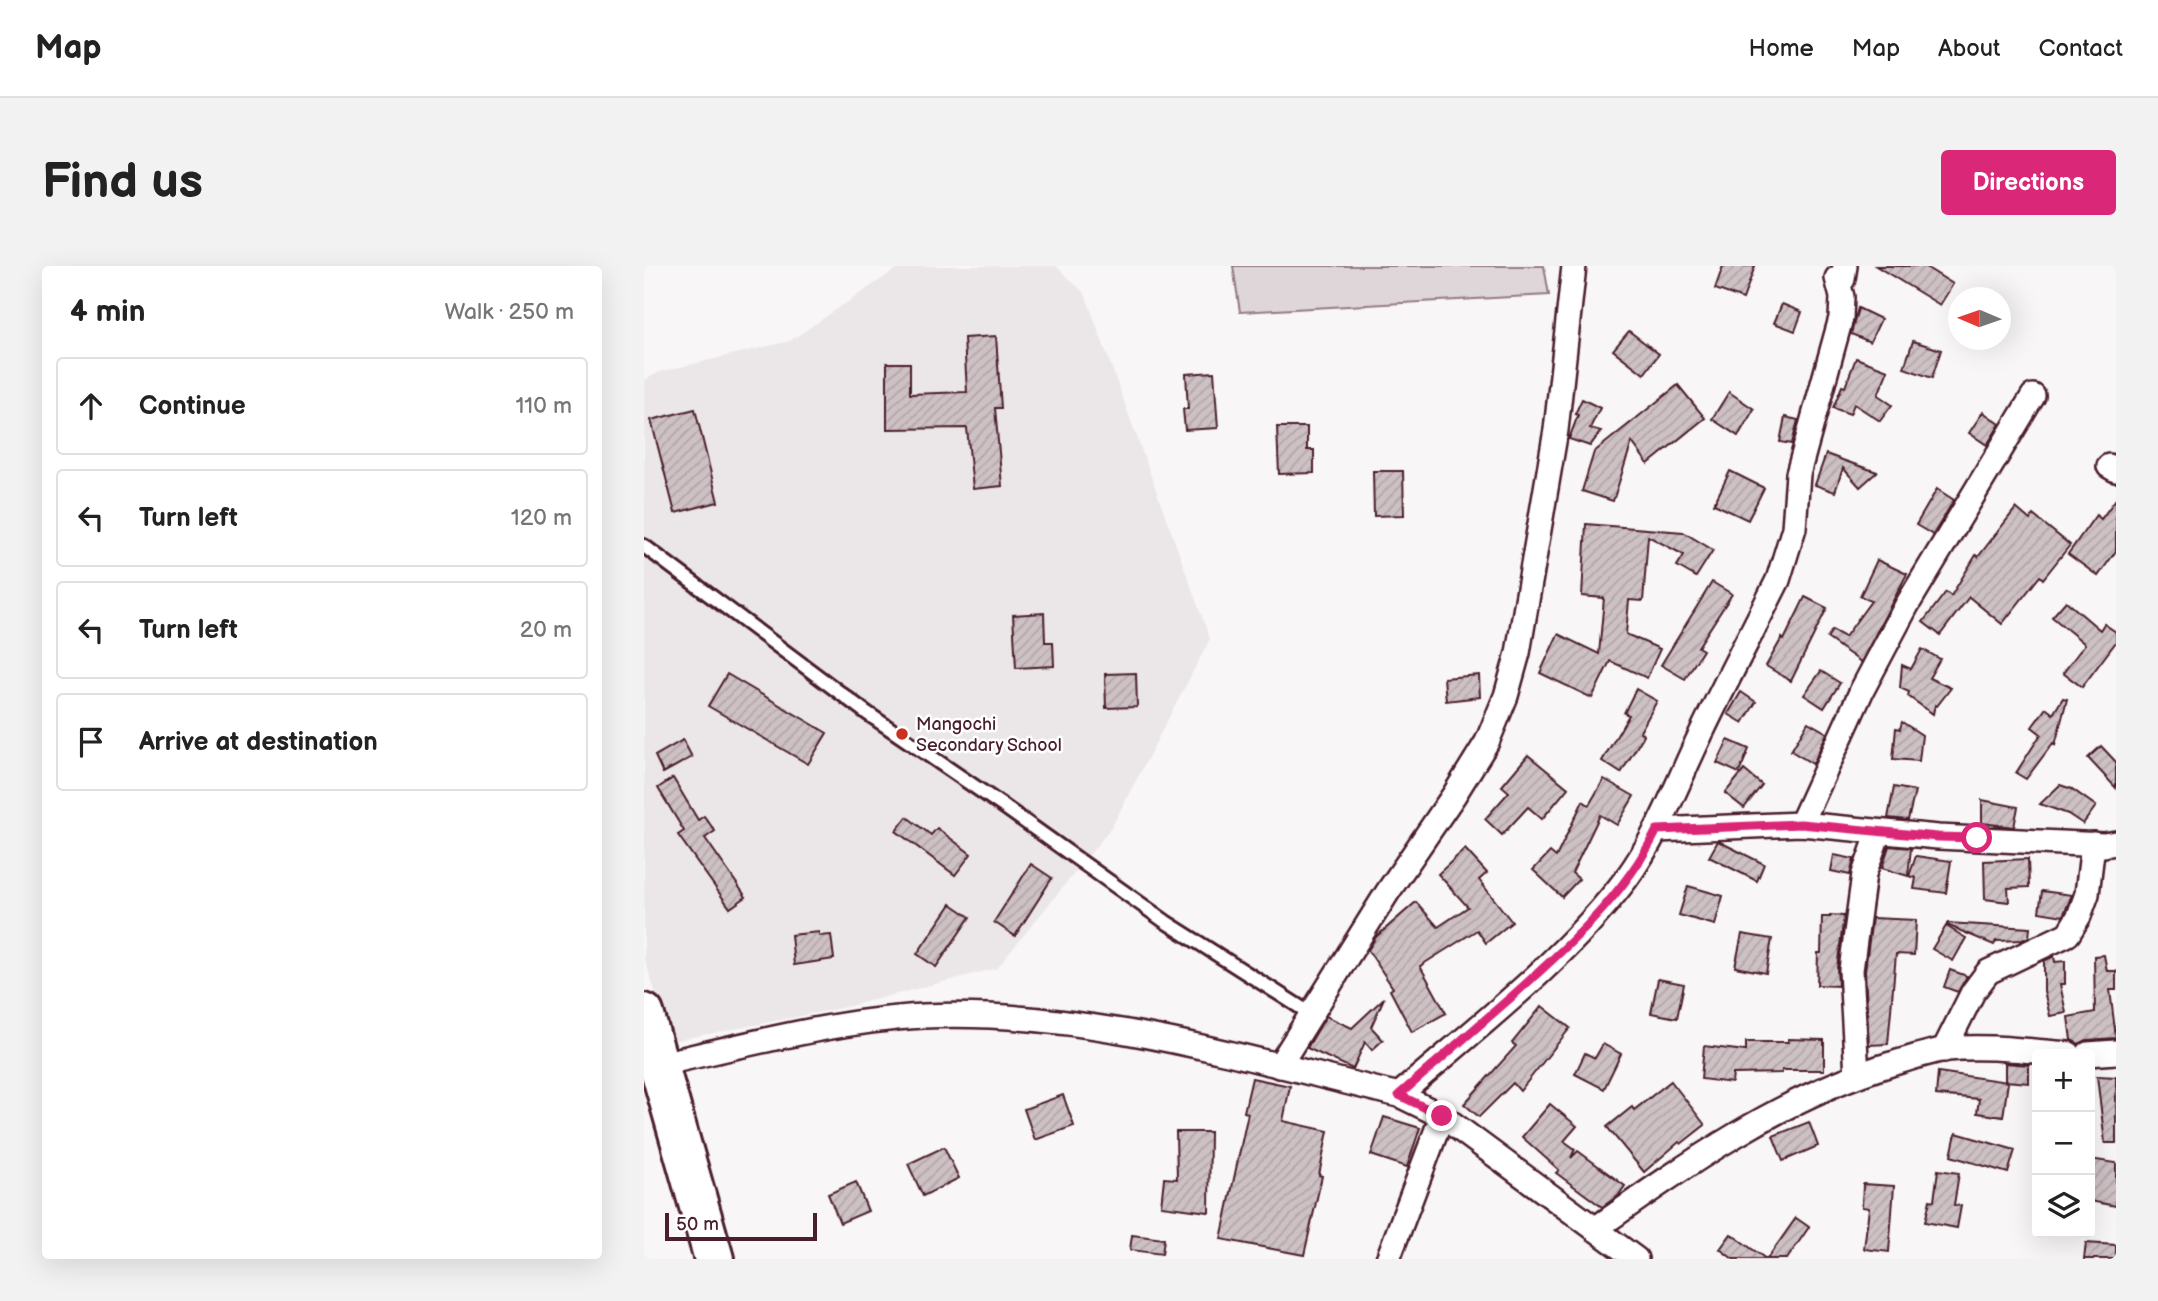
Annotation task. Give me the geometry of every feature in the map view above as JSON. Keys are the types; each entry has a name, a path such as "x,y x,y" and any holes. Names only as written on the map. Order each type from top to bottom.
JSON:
{"highway":[{"path":"644,1013 652,1066 714,1259"}],"street":[{"path":"1279,1066 1387,893 1487,742 1506,696 1518,653 1556,430 1574,266"},
{"path":"1399,1095 1546,966 1592,921 1627,878 1657,830 1703,729 1778,580 1786,557 1794,528 1798,474 1841,318 1842,298 1837,278 1838,270"},
{"path":"1801,824 1862,690 1907,604 2033,396"},
{"path":"1657,830 1801,824 1938,837 2105,844 2087,894 2068,934 1988,972 1973,992 1944,1050"},
{"path":"1857,1075 1852,970 1864,874 1878,832"},
{"path":"652,1066 830,1028 886,1019 957,1016 1016,1018 1112,1029 1399,1095 1442,1116 1636,1259"},
{"path":"1595,1229 1664,1180 1775,1113 1857,1075 1944,1050 1985,1046 2032,1050"},
{"path":"2095,1054 2116,1052"},
{"path":"1388,1259 1442,1116"}],"lane":[{"path":"644,546 867,713 1166,922 1311,1014"}],"shaded area":[{"name":"Mangochi Secondary School","path":"901,266 1056,266 1085,294 1210,639 1111,828 997,968 846,1007 672,1041 644,958 644,380 660,372 790,341"},
{"path":"1233,266 1544,266 1549,295 1240,312"}],"building":[{"path":"1723,266 1755,266 1743,299 1715,289"},
{"path":"1876,266 1924,266 1953,284 1948,287 1940,305"},
{"path":"1782,304 1802,312 1795,331 1774,323"},
{"path":"1858,308 1881,319 1870,342 1851,334"},
{"path":"1629,331 1659,354 1644,374 1613,350"},
{"path":"996,336 1001,408 995,408 1002,486 973,489 967,428 887,429 887,363 910,363 910,394 967,392 964,338"},
{"path":"1913,341 1941,350 1932,378 1904,368"},
{"path":"1856,358 1888,370 1878,395 1892,405 1880,421 1854,404 1850,414 1833,408 1842,386 1845,387"},
{"path":"1214,372 1218,428 1185,430 1183,409 1188,409 1186,374"},
{"path":"1678,385 1705,418 1648,464 1632,442 1613,501 1582,491 1594,452"},
{"path":"1729,392 1754,409 1738,436 1712,419"},
{"path":"1582,399 1600,408 1590,428 1601,431 1590,446 1569,439"},
{"path":"695,409 718,502 675,513 651,420"},
{"path":"1983,412 2000,424 1987,445 1969,433"},
{"path":"1785,417 1798,420 1792,444 1780,442"},
{"path":"1277,427 1307,427 1307,450 1314,450 1314,473 1279,474"},
{"path":"1826,454 1877,472 1860,487 1843,468 1835,492 1815,485"},
{"path":"1373,471 1403,471 1404,515 1374,516"},
{"path":"1730,471 1764,488 1748,520 1714,504"},
{"path":"1937,489 1954,500 1933,535 1916,525"},
{"path":"2116,499 2116,551 2098,576 2068,554 2096,515 2101,519"},
{"path":"2016,508 2030,520 2033,515 2070,545 2043,579 2040,576 2002,624 1969,597 1940,635 1923,622 1946,592 1951,596 1976,555 1978,557"},
{"path":"1586,524 1683,532 1713,550 1696,577 1677,566 1684,555 1648,536 1643,601 1629,600 1626,634 1660,649 1647,678 1610,661 1592,698 1540,673 1558,634 1599,654 1604,598 1582,596"},
{"path":"1877,560 1907,574 1861,662 1827,638 1832,630 1845,637 1871,601 1860,596"},
{"path":"1712,582 1732,594 1698,647 1703,650 1685,679 1661,665"},
{"path":"1805,597 1827,608 1791,681 1766,666 1782,638 1784,640"},
{"path":"2066,601 2100,630 2104,624 2116,632 2116,642 2082,687 2063,673 2085,644 2052,617"},
{"path":"1044,613 1045,642 1053,642 1054,666 1016,668 1013,615"},
{"path":"1922,649 1940,659 1929,678 1951,688 1937,706 1935,705 1933,714 1908,696 1909,692 1900,688 1902,665 1911,669"},
{"path":"1821,671 1840,683 1824,708 1804,695"},
{"path":"1136,673 1137,707 1106,708 1105,674"},
{"path":"727,674 827,733 808,764 708,706"},
{"path":"1479,675 1480,697 1446,701 1444,678"},
{"path":"1636,689 1657,701 1640,732 1644,735 1621,773 1602,761 1629,715 1624,713"},
{"path":"1741,692 1756,702 1743,723 1728,714"},
{"path":"2063,698 2067,699 2055,745 2053,743 2026,779 2016,773 2041,734 2032,727 2046,708 2053,714"},
{"path":"1808,722 1827,733 1813,764 1791,751"},
{"path":"1902,722 1922,735 1919,761 1893,759 1896,728 1900,729"},
{"path":"683,740 692,757 663,773 655,756"},
{"path":"1728,740 1749,749 1739,773 1717,763"},
{"path":"2101,746 2116,762 2116,788 2088,758"},
{"path":"1528,755 1568,788 1542,819 1528,807 1502,835 1485,819 1509,792 1502,786"},
{"path":"1744,770 1762,785 1744,808 1725,793"},
{"path":"673,778 698,820 704,816 715,831 705,838 746,897 730,908 678,835 684,831 658,788"},
{"path":"1604,779 1634,796 1617,825 1600,815 1572,873 1579,879 1562,897 1533,870 1550,852 1556,857 1583,801 1589,805"},
{"path":"2060,785 2072,789 2096,806 2083,824 2068,814 2040,804"},
{"path":"1894,787 1915,791 1908,820 1888,818"},
{"path":"1982,800 2018,807 2014,827 1982,823"},
{"path":"907,817 931,835 937,828 971,854 955,875 896,831"},
{"path":"1718,841 1764,864 1757,881 1709,857"},
{"path":"1889,846 1911,848 1908,876 1882,868"},
{"path":"1465,849 1487,873 1479,880 1512,922 1486,943 1477,930 1420,966 1446,1013 1412,1032 1390,990 1393,988 1368,950 1376,937 1416,902 1438,927 1468,907 1438,874"},
{"path":"1834,855 1854,859 1850,875 1831,871"},
{"path":"1916,856 1951,861 1946,893 1914,889 1916,878 1909,876"},
{"path":"2028,859 2029,887 2008,888 2009,902 1985,899 1984,861"},
{"path":"1031,864 1052,878 1015,936 994,922"},
{"path":"1688,886 1723,896 1715,925 1679,915"},
{"path":"2042,891 2072,895 2063,916 2039,912"},
{"path":"951,904 970,917 936,967 917,954"},
{"path":"1844,916 1837,968 1838,986 1817,985 1822,917"},
{"path":"1872,918 1916,920 1914,955 1896,954 1888,1044 1869,1045 1865,971"},
{"path":"1947,923 2030,928 2029,937 2022,940 1996,941 1994,945"},
{"path":"1946,926 1966,938 1953,961 1932,949"},
{"path":"819,932 819,936 831,935 834,959 794,965 791,935"},
{"path":"1742,934 1772,939 1766,973 1735,967"},
{"path":"2104,955 2107,971 2116,971 2116,990 2110,990 2116,1038 2087,1040 2079,1044 2071,1040 2068,1017 2095,1012 2094,956"},
{"path":"2054,956 2055,962 2065,961 2065,984 2060,984 2066,1013 2050,1016 2044,991 2044,961"},
{"path":"1950,970 1967,976 1958,992 1944,987"},
{"path":"1658,979 1684,984 1677,1018 1651,1013"},
{"path":"1384,998 1371,1027 1383,1040 1372,1050 1365,1042 1353,1069 1307,1048 1326,1016 1352,1028"},
{"path":"1542,1006 1570,1028 1520,1091 1513,1083 1479,1117 1464,1104 1516,1046 1512,1043"},
{"path":"1788,1039 1824,1040 1824,1070 1733,1074 1732,1083 1701,1079 1704,1046 1746,1051 1746,1042 1788,1042"},
{"path":"1603,1044 1621,1054 1604,1089 1575,1074 1585,1053 1595,1058"},
{"path":"2005,1063 2029,1065 2029,1083 2005,1081"},
{"path":"1938,1072 2008,1082 2003,1117 1977,1113 1979,1099 1936,1095"},
{"path":"2097,1076 2116,1077 2116,1143 2105,1143"},
{"path":"1252,1078 1290,1086 1283,1121 1328,1131 1319,1175 1322,1176 1304,1255 1221,1239 1248,1113 1244,1112"},
{"path":"1671,1081 1705,1125 1681,1144 1679,1142 1644,1172 1607,1127"},
{"path":"1063,1095 1074,1126 1035,1140 1024,1109"},
{"path":"1550,1104 1577,1126 1564,1141 1575,1149 1571,1158 1578,1151 1625,1186 1618,1196 1602,1207 1556,1173 1559,1170 1522,1137"},
{"path":"1384,1117 1420,1128 1407,1167 1371,1155"},
{"path":"1809,1122 1818,1146 1783,1161 1773,1136"},
{"path":"1176,1132 1210,1132 1209,1212 1161,1206 1164,1178 1177,1179"},
{"path":"1956,1133 2015,1150 2008,1173 1951,1156"},
{"path":"944,1147 959,1178 923,1196 908,1164"},
{"path":"2095,1160 2116,1163 2116,1206 2095,1202"},
{"path":"1938,1170 1959,1173 1954,1205 1961,1206 1957,1228 1925,1222 1930,1200 1934,1201"},
{"path":"856,1182 868,1211 840,1223 828,1194"},
{"path":"1863,1184 1894,1186 1889,1252 1864,1249 1869,1208 1862,1207"},
{"path":"1796,1218 1809,1227 1787,1259 1767,1259"},
{"path":"1731,1234 1766,1259 1733,1259 1720,1249"},
{"path":"1132,1235 1164,1239 1162,1254 1130,1250"},
{"path":"2086,1243 2116,1245 2116,1259 2084,1259"}],"place":[{"name":"Mangochi Secondary School","path":"902,734"}],"route":[{"path":"1442,1116 1399,1095 1546,966 1592,921 1627,878 1657,830 1801,824 1977,838"}]}
